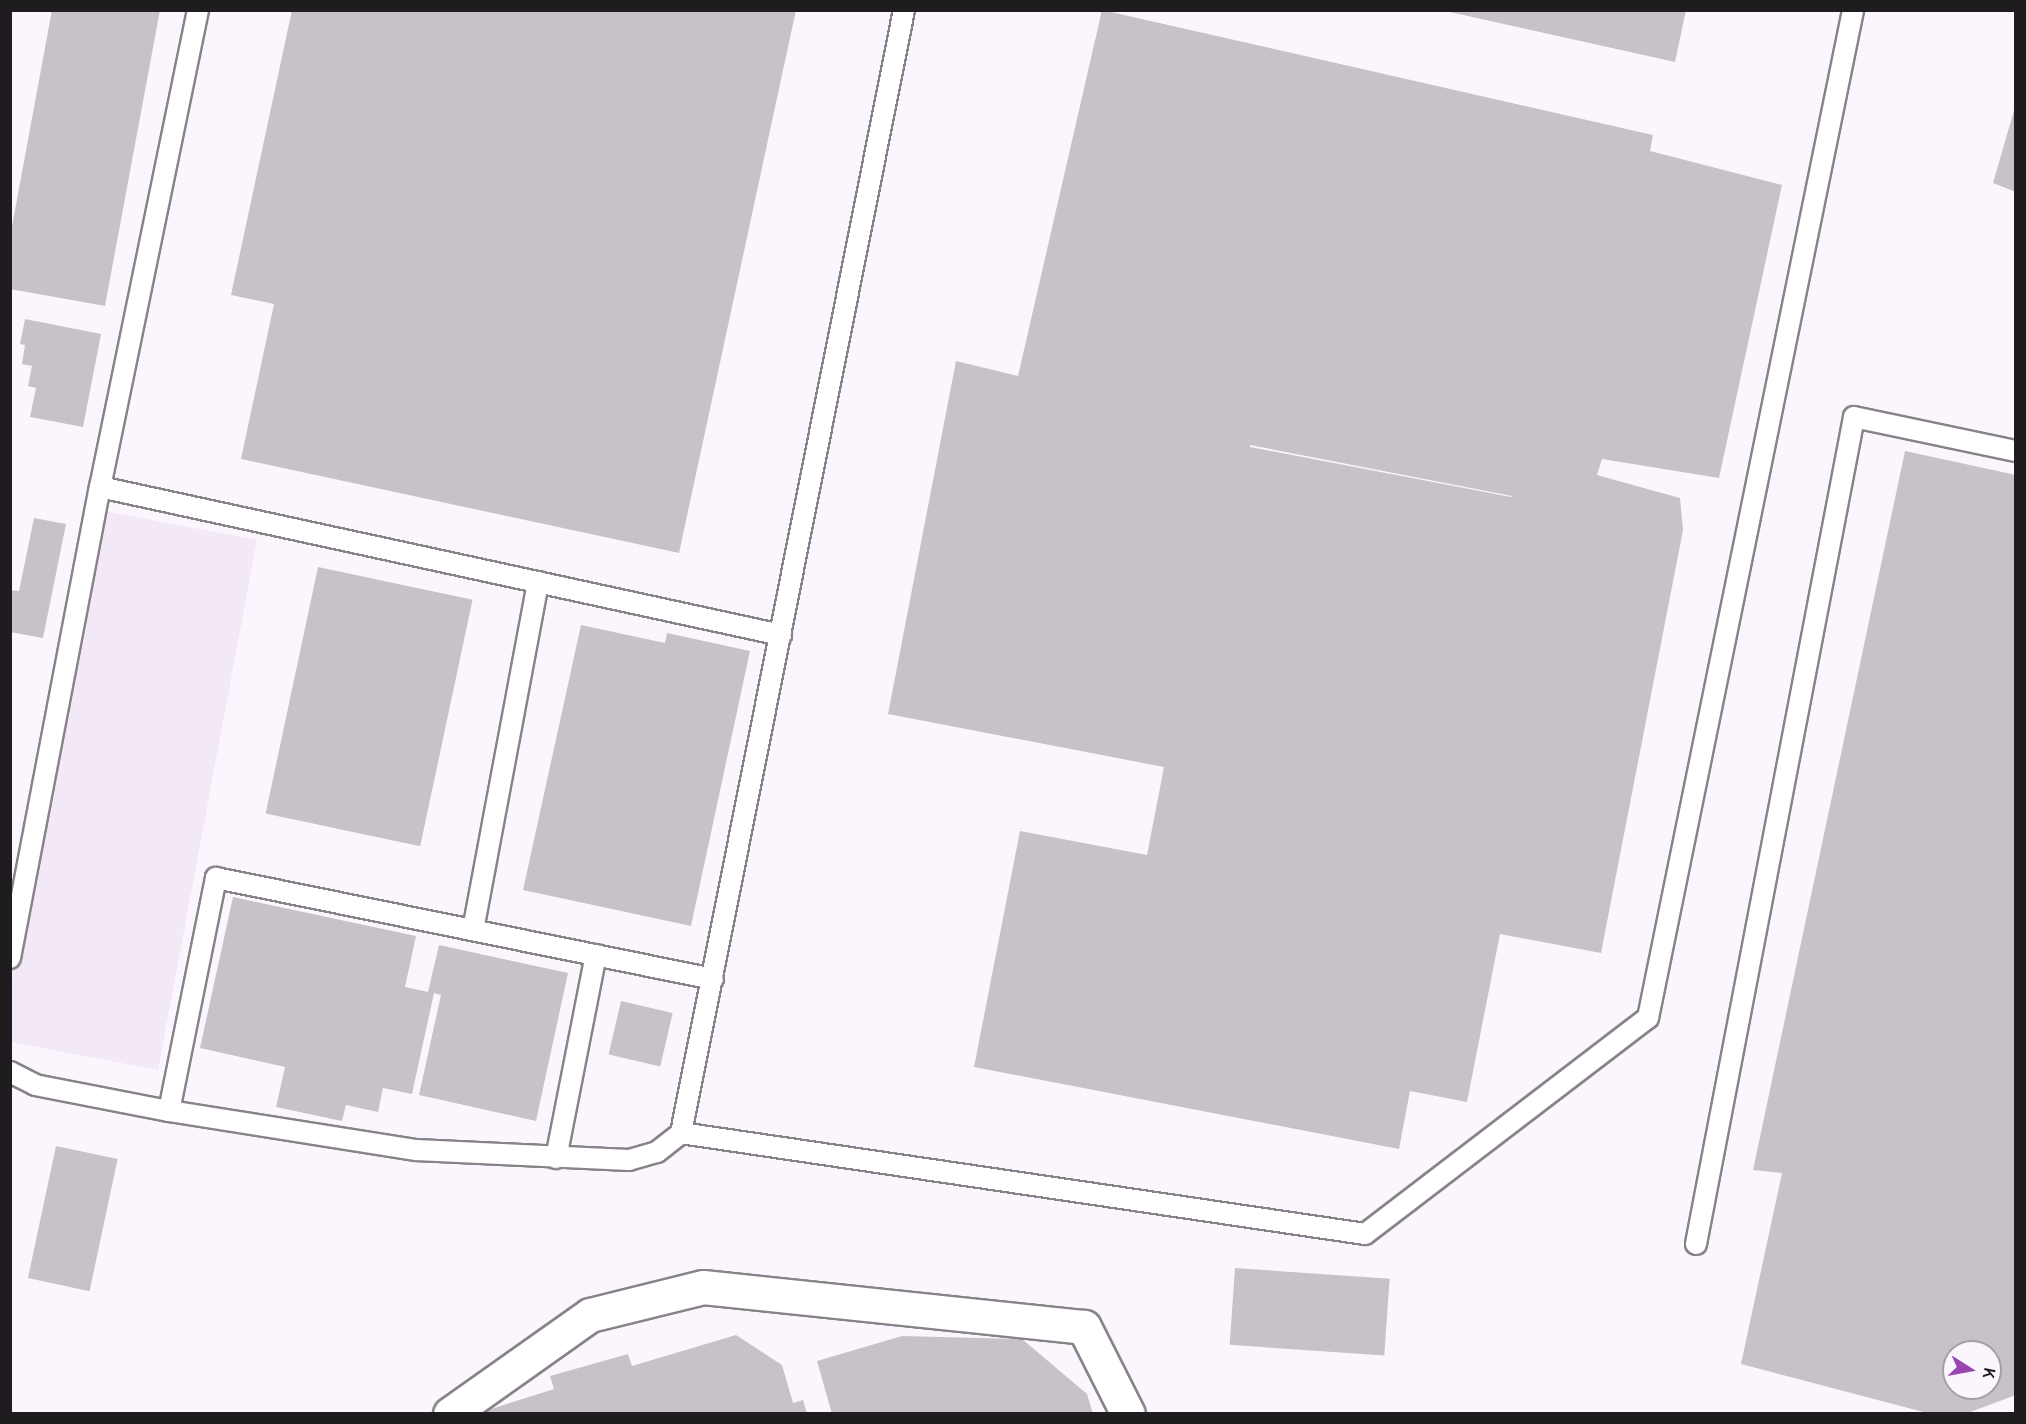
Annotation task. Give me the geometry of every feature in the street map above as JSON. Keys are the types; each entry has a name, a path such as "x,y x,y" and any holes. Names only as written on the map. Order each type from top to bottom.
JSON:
{"street":[{"path":"450,1413 590,1316 703,1287 1084,1327 1128,1413"}],"lane":[{"path":"10,958 100,487 198,10"},
{"path":"10,1072 35,1085 168,1111 416,1150 629,1160 657,1152 681,1133 904,10"},
{"path":"681,1133 1365,1234 1648,1018 1853,10"},
{"path":"1696,1244 1854,417 2016,451"},
{"path":"100,487 780,635"},
{"path":"473,930 538,582"},
{"path":"168,1111 216,878 712,979"},
{"path":"556,1158 596,956"}],"shaded area":[{"path":"99,510 257,540 158,1070 11,1042 11,984"}],"building":[{"path":"52,10 160,10 105,306 10,289 10,237"},
{"path":"292,10 796,10 679,553 241,459 274,304 231,295"},
{"path":"1102,10 1653,135 1650,151 1782,185 1719,478 1602,459 1597,475 1680,498 1683,530 1601,953 1500,934 1467,1102 1410,1091 1399,1149 974,1067 1020,831 1147,855 1164,767 888,714 956,361 1018,376","holes":["1250,445 1512,496 1250,447"]},
{"path":"1441,10 1686,10 1675,62"},
{"path":"2016,107 2016,192 1993,183"},
{"path":"25,319 101,334 83,427 30,417 36,388 28,386 32,366 22,364 25,345 20,344"},
{"path":"1905,451 2016,475 2016,1395 1965,1414 1931,1414 1741,1364 1782,1173 1753,1170"},
{"path":"34,518 66,524 43,638 10,632 10,590 19,591"},
{"path":"318,567 473,600 420,846 266,813"},
{"path":"581,625 665,643 667,633 750,651 691,926 523,890"},
{"path":"233,897 416,936 405,987 428,992 439,945 568,973 536,1121 419,1095 441,995 434,993 412,1094 383,1088 378,1112 346,1105 342,1121 276,1107 285,1067 200,1048"},
{"path":"621,1001 673,1013 660,1067 609,1055"},
{"path":"56,1146 118,1159 90,1291 28,1278"},
{"path":"1235,1268 1390,1279 1384,1356 1230,1345"},
{"path":"736,1335 782,1365 793,1403 803,1400 807,1414 475,1414 554,1389 550,1376 628,1354 632,1366"},
{"path":"902,1336 1022,1339 1087,1394 1093,1414 832,1414 817,1361"}]}
